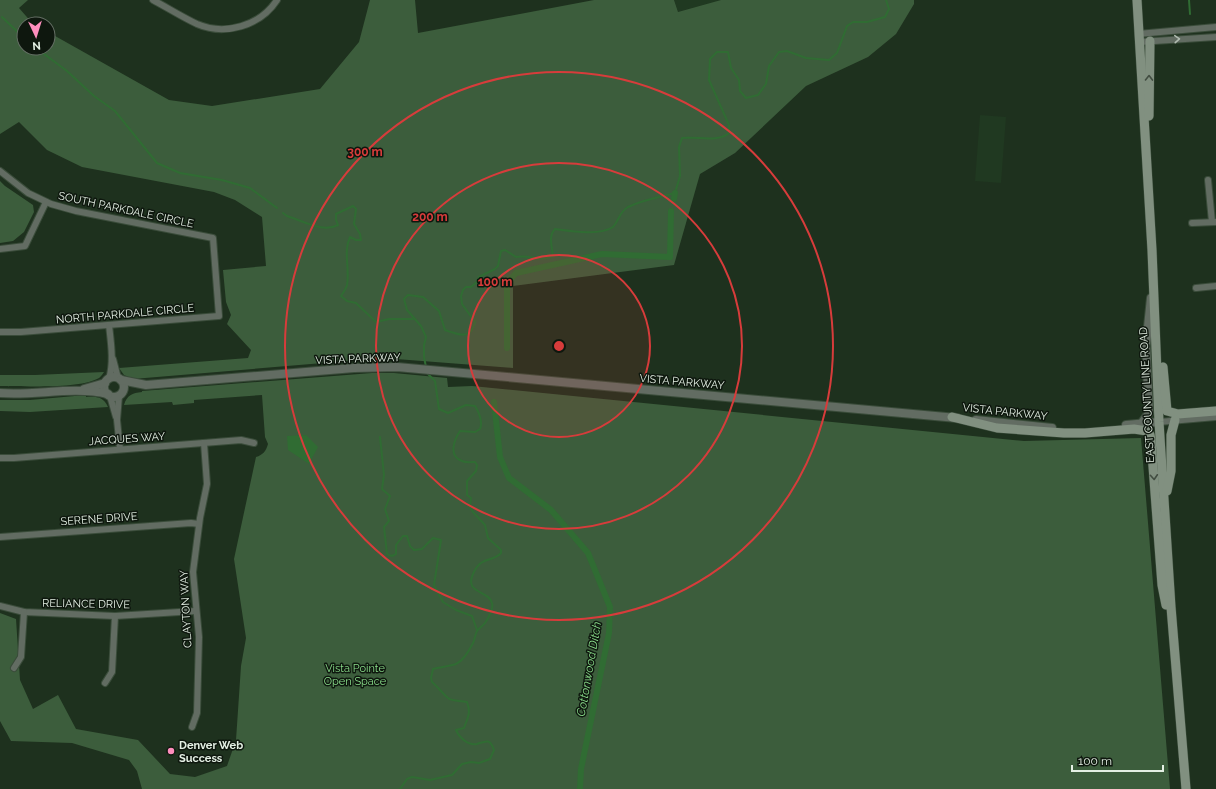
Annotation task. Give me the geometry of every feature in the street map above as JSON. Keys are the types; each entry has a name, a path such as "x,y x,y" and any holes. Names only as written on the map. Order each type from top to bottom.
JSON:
{"main road":[{"name":"EAST COUNTY LINE ROAD","path":"1136,0 1153,278 1159,422 1174,648 1186,789"},
{"path":"1148,187 1150,41"},
{"path":"1153,278 1167,411 1178,414 1216,412"},
{"path":"952,417 997,428 1064,433 1134,430 1147,431 1151,440 1162,585 1174,648"},
{"path":"1165,508 1170,471 1171,435 1175,420"}],"street":[{"path":"153,0 198,24 215,28 232,29 248,24 264,15 277,0"},
{"path":"1139,38 1216,27"},
{"path":"1139,38 1150,41 1216,37"},
{"name":"SOUTH PARKDALE CIRCLE","path":"0,171 28,193 46,202 76,211 214,238 216,282"},
{"path":"1192,223 1214,222 1208,180"},
{"path":"0,249 25,246 46,202"},
{"path":"1141,424 1149,413 1146,346 1153,278"},
{"name":"NORTH PARKDALE CIRCLE","path":"0,332 21,332 219,316 216,282"},
{"path":"1196,288 1216,286"},
{"path":"109,325 111,354 110,374 105,389 109,395 117,420 120,449"},
{"path":"111,354 120,379 124,385 117,420"},
{"name":"VISTA PARKWAY","path":"122,393 146,385 354,368 397,367 952,417 1066,429 1216,418"},
{"path":"0,393 27,394 79,390 112,378 120,379"},
{"name":"VISTA PARKWAY","path":"120,379 146,385"},
{"path":"79,390 109,395 122,393"},
{"name":"JACQUES WAY","path":"0,458 241,440 254,443"},
{"name":"CLAYTON WAY","path":"192,727 197,713 199,637 193,572 207,484 204,443"},
{"name":"SERENE DRIVE","path":"0,537 191,522 200,524"},
{"name":"RELIANCE DRIVE","path":"0,606 24,612 115,616 196,610"},
{"path":"14,668 21,657 24,612"},
{"path":"106,683 112,672 115,616"}],"shaded area":[{"path":"674,0 721,0 678,12"},
{"path":"980,115 1006,117 1001,183 975,181"},
{"path":"306,435 318,447 309,464 288,450 287,436"}],"green space":[{"path":"0,0 28,0 19,8 26,16 16,16 16,56 56,56 56,36 169,100 212,106 320,89 359,42 370,0 415,0 418,33 594,0 674,0 678,12 721,0 914,0 914,4 896,34 868,57 806,86 735,153 700,174 674,265 513,286 513,368 396,359 359,360 133,379 124,375 119,368 248,358 251,350 227,324 231,315 226,302 223,270 266,266 262,217 235,200 214,192 82,167 47,150 19,122 0,134"},
{"path":"0,181 33,205 34,212 24,232 13,241 0,243"},
{"path":"104,372 98,379 64,386 0,386 0,375"},
{"name":"Vista Pointe Open Space","path":"372,373 394,373 447,378 448,387 472,386 1024,441 1141,438 1170,789 142,789 137,771 129,760 72,743 11,741 0,721 0,613 16,619 20,680 33,709 58,695 76,729 138,740 170,774 195,777 227,766 236,740 241,666 246,638 234,559 256,457 264,452 268,444 265,437 262,395 194,400 194,403 173,405 172,402 124,405 125,402 130,395 142,391"},
{"path":"86,395 86,397 96,397 102,399 108,407 30,412 0,411 0,400 30,400"}],"waterway":[{"path":"426,367 424,357 426,337 421,326 407,310 404,299 408,295 423,297 439,311 445,330 464,335 471,332 475,322 462,304 461,296 463,290 466,287 471,287 477,282 479,277 498,266 501,251 505,250 516,257 521,256 538,259 548,258 553,256 551,238 555,229 577,232 593,232 607,230 613,227 623,211 628,207 675,193 680,176 679,147 682,138 719,138 729,133 729,125 709,80 710,59 717,52 728,52 731,68 739,80 740,91 746,98 758,95 766,84 769,66 779,52 787,51 806,58 829,60 837,53 847,26 853,22 867,22 885,17 889,9 886,0"},
{"path":"1189,0 1190,14"},
{"path":"2,17 16,30"},
{"path":"47,56 67,71 94,96 115,111 157,163 180,173 222,180 250,188 277,208"},
{"name":"Cottonwood Ditch","path":"674,199 675,193"},
{"path":"283,213 287,216 326,228 338,225 336,214 353,206 356,209 354,224 360,234 361,240 356,240 350,237 347,249 348,279 347,285 341,296 347,301 356,303 376,322 389,319 413,319"},
{"name":"Cottonwood Ditch","path":"507,348 507,283 516,273 602,254 670,257 671,211"},
{"path":"400,789 407,779 412,777 430,780 452,775 462,764 471,762 479,763 490,759 494,750 491,744 487,741 477,744 470,744 459,735 456,730 464,728 468,718 469,712 467,702 448,698 432,682 431,678 433,669 455,664 466,655 474,642 477,631 488,619 492,603 490,599 474,589 471,580 479,564 498,556 501,553 501,550 488,538 485,525 470,507 471,498 467,495 467,481 476,471 477,465 475,462 465,462 458,459 454,452 454,443 460,431 475,432 480,429 481,420 479,414 475,406 466,405 448,413 439,409 435,381 427,372"},
{"name":"Cottonwood Ditch","path":"494,402 500,457 509,478 551,510 588,553 610,607 609,633 581,769 580,789"},
{"path":"380,437 384,475 382,489 390,496 385,509 389,521 384,527 387,554 392,556 396,554 396,545 403,536 407,536 410,546 414,550 422,549 433,538 441,540 434,585 443,602 456,610 472,616 477,630"}],"place":[{"name":"Denver Web Success","path":"171,751"}]}
